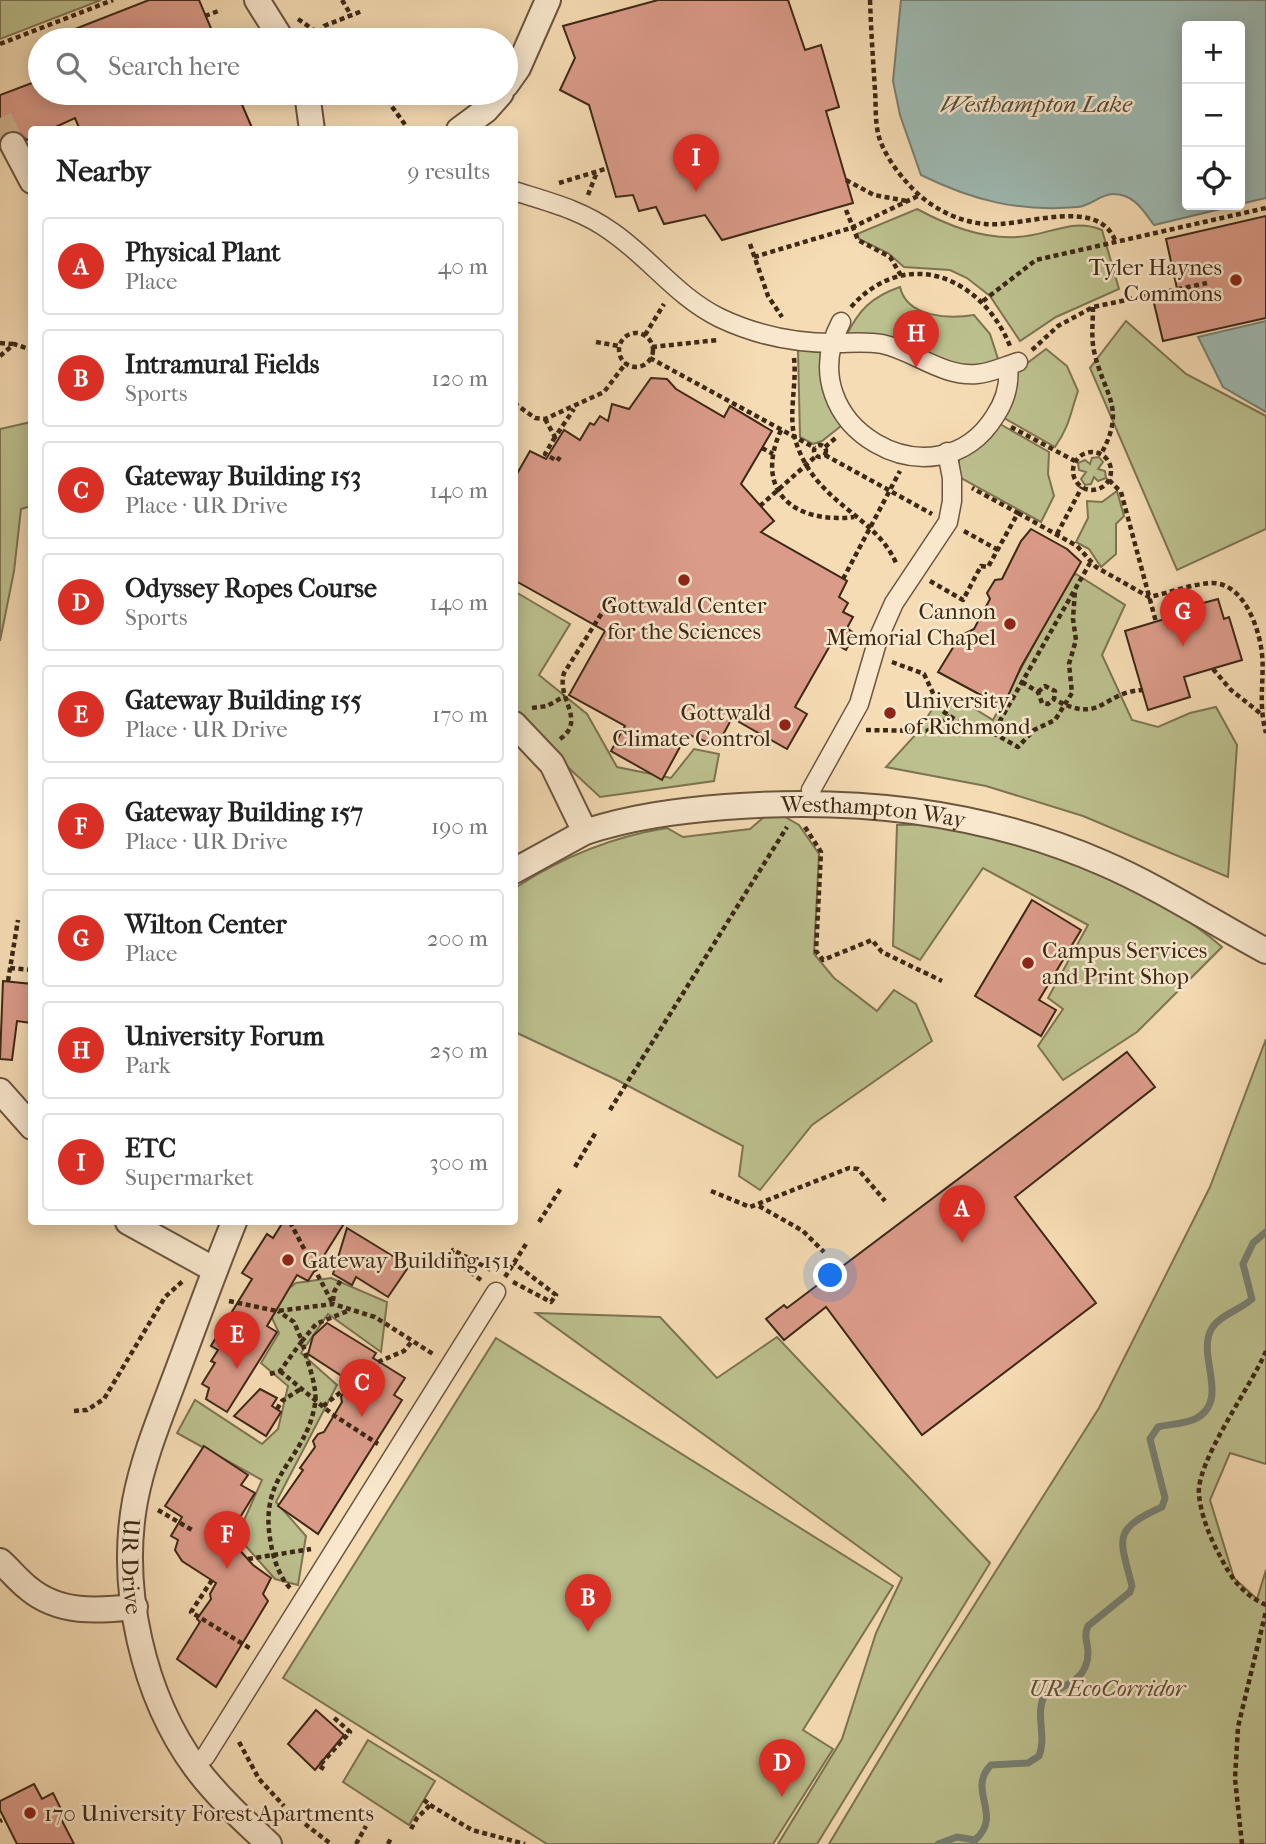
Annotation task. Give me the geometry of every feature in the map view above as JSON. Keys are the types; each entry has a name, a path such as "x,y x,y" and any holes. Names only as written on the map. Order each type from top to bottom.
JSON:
{"street":[{"path":"257,0 274,28"},
{"path":"518,68 548,0"},
{"path":"309,105 311,126"},
{"path":"464,126 490,105"},
{"path":"13,145 28,173"},
{"path":"519,192 566,206 591,217 633,247 673,288 720,318 764,335 797,341 860,341 890,346 936,367 964,374 978,374 1012,358"},
{"path":"841,322 832,343 829,373 831,387 851,425 865,438 894,453 920,456 947,452 962,446 989,426 1008,385 1012,358"},
{"path":"811,790 847,729 866,685 886,618 902,588 934,548 948,522 953,501 947,452"},
{"path":"518,869 585,832 552,764 521,715"},
{"name":"Westhampton Way","path":"585,832 660,813 769,803 839,803 911,810 993,826 1072,850 1135,878 1266,951"},
{"path":"0,1091 28,1122"},
{"path":"133,1225 215,1270"},
{"name":"UR Drive","path":"233,1225 141,1476 131,1548 135,1606 142,1648 172,1728 197,1769 235,1812 270,1844"},
{"path":"205,1757 496,1292"},
{"path":"0,1562 27,1588 64,1607 86,1610 135,1606"}],"path":[{"path":"41,28 113,0"},
{"path":"342,0 351,15"},
{"path":"870,0 878,134 901,175 918,196 951,215 984,224 1014,225 1069,215 1089,218 1107,227 1116,243"},
{"path":"205,16 221,10"},
{"path":"323,28 362,11"},
{"path":"0,44 28,33"},
{"path":"391,105 406,126"},
{"path":"519,192 608,168"},
{"path":"846,180 874,195 909,202"},
{"path":"754,257 851,228 918,196"},
{"path":"983,301 1036,260 1266,208"},
{"path":"846,211 851,228 863,244 895,261 902,277"},
{"path":"750,244 768,296 797,341 794,437 806,464 825,492 869,530 895,561 902,588"},
{"path":"859,298 876,286 902,277 919,275 953,281 983,301 1012,358 1058,326 1093,307 1207,282"},
{"path":"645,335 673,288"},
{"path":"1093,307 1094,349 1115,406 1113,429 1101,454"},
{"path":"628,335 645,335 652,346 650,358 642,365 626,363 620,355 619,346 628,335"},
{"path":"652,346 727,339"},
{"path":"596,342 619,346"},
{"path":"0,343 28,349"},
{"path":"0,356 14,344"},
{"path":"650,358 815,448 824,446 825,455"},
{"path":"518,407 535,418 545,419 575,408 604,392 626,363"},
{"path":"560,457 557,461 545,454 575,408"},
{"path":"545,419 555,437"},
{"path":"1002,422 1075,461"},
{"path":"782,430 773,454 773,468 784,501 801,513 834,519 854,517"},
{"path":"762,448 773,454"},
{"path":"815,448 816,456"},
{"path":"1109,480 1095,490 1082,487 1073,476 1075,461 1086,453 1101,454 1110,465 1109,480 1121,492 1156,622"},
{"path":"760,506 816,456 825,455 998,550"},
{"path":"843,579 904,464"},
{"path":"952,478 1057,534 1086,553 1090,563 1149,597 1214,583 1228,587 1243,600 1262,649 1261,713 1266,733"},
{"path":"1057,534 1082,487"},
{"path":"914,571 962,600 981,566 988,567 1018,513"},
{"path":"993,733 1090,563"},
{"path":"873,657 910,667 923,674 941,710 1018,747 1034,730 1055,720 1065,705 1073,684 1069,664 1076,640 1073,619 1074,590"},
{"path":"566,735 572,724 565,696 564,673 612,597"},
{"path":"1213,668 1231,690 1261,713"},
{"path":"1022,682 1038,692 1042,703 1048,704 1054,699 1055,691 1051,687 1045,686 1038,692"},
{"path":"1054,699 1083,712 1105,706 1123,693 1143,690"},
{"path":"521,715 565,696"},
{"path":"847,729 927,730 950,716"},
{"path":"610,1110 792,820"},
{"path":"803,823 821,852 816,951 823,960 872,940 882,952 942,981"},
{"path":"8,981 18,920"},
{"path":"10,968 28,970"},
{"path":"575,1167 596,1132"},
{"path":"711,1191 728,1196 745,1207 759,1205 849,1168 858,1169 865,1175 885,1201"},
{"path":"539,1223 561,1188"},
{"path":"759,1205 803,1231 824,1252"},
{"path":"292,1225 333,1304"},
{"path":"507,1274 526,1244"},
{"path":"333,1304 334,1292 341,1280"},
{"path":"74,1410 87,1409 104,1399 152,1316 180,1282"},
{"path":"225,1300 277,1311 333,1304 374,1317 441,1359"},
{"path":"270,1374 280,1371 316,1324 350,1310"},
{"path":"277,1311 294,1322 302,1341 316,1402 304,1436 269,1498 267,1526 272,1553 286,1584 303,1601"},
{"path":"378,1362 404,1351 413,1340"},
{"path":"1266,1351 1215,1441 1198,1493 1205,1522 1230,1575 1251,1599 1266,1605"},
{"path":"280,1371 316,1402 395,1455"},
{"path":"323,1406 351,1385"},
{"path":"277,1409 282,1401 302,1388"},
{"path":"156,1509 192,1530"},
{"path":"248,1559 272,1553 336,1546"},
{"path":"212,1580 191,1612 267,1659"},
{"path":"1242,1844 1235,1757 1242,1706 1266,1611"},
{"path":"324,1769 319,1766 350,1732 332,1716"},
{"path":"223,1729 240,1743 264,1786 284,1806"},
{"path":"424,1800 472,1830 525,1844"},
{"path":"411,1829 430,1805"},
{"path":"305,1824 331,1844"},
{"path":"356,1844 366,1826"},
{"path":"388,1844 391,1838"}],"green space":[{"path":"0,0 101,0 28,28 0,39"},
{"path":"917,209 952,225 990,236 1029,236 1080,225 1102,230 1119,289 1056,317 1020,341 990,296 967,278 950,270 904,267 888,253 859,239 857,234"},
{"path":"900,287 904,297 920,311 953,317 974,315 990,334 999,362 981,370 846,336 867,306 881,295"},
{"path":"1126,321 1186,374 1266,416 1266,529 1177,570 1090,368"},
{"path":"1046,349 1067,366 1078,391 1067,426 1055,447 1004,418 1013,398 1018,370"},
{"path":"798,350 821,352 822,385 841,426 822,441 813,444 800,437"},
{"path":"28,423 28,507 21,509 14,571 0,641 0,429"},
{"path":"1000,424 1049,452 1048,474 1054,496 1041,522 959,477 959,458 984,441"},
{"path":"1099,457 1103,462 1098,469 1105,471 1106,478 1098,481 1094,477 1091,484 1085,485 1081,479 1086,472 1079,470 1078,463 1085,460 1090,464 1092,458"},
{"path":"1117,491 1124,516 1116,524 1116,554 1101,567 1089,549 1076,542 1088,518 1087,501 1102,502"},
{"path":"1076,574 1125,605 1102,655 1132,720 1158,727 1190,713 1216,707 1237,745 1228,877 1083,816 986,786 886,767 918,732 936,703 954,696 993,720 1070,578"},
{"path":"518,593 570,624 539,675 587,714 617,767 671,778 694,749 719,754 714,781 600,797 518,721"},
{"path":"764,817 785,817 799,825 819,854 814,954 834,978 877,1011 894,990 916,1004 932,1041 812,1125 760,1190 739,1176 743,1146 615,1079 518,1033 518,886 587,850 646,832 667,828 683,837 750,829"},
{"path":"949,824 1057,858 1128,887 1193,924 1222,947 1137,1032 1063,1080 1038,1046 1063,1009 1048,998 1088,925 983,868 920,960 893,946 897,825"},
{"name":"UR EcoCorridor","path":"1266,1039 1266,1464 1230,1453 1210,1500 1234,1578 1257,1599 1266,1570 1266,1844 829,1844 925,1683 1099,1408 1210,1187"},
{"path":"331,1278 387,1302 381,1352 328,1314 301,1353 337,1385 276,1502 306,1536 298,1585 275,1579 237,1536 262,1480 177,1433 195,1400 262,1444 278,1429 288,1386 261,1363 279,1333 266,1305 296,1283"},
{"path":"536,1313 660,1317 717,1378 777,1337 990,1563 817,1844 778,1844 842,1739 876,1633 902,1578"},
{"path":"496,1338 893,1586 803,1730 833,1749 773,1844 547,1844 283,1678"},
{"path":"368,1740 435,1781 409,1825 343,1782"}],"water":[{"name":"Westhampton Lake","path":"901,0 1266,0 1266,198 1245,203 1245,21 1182,21 1182,210 1216,210 1154,225 1137,204 1120,195 1109,195 1078,207 1016,206 978,198 921,175 900,115 893,81"},
{"path":"1266,321 1266,412 1223,387 1198,337"}],"building":[{"path":"149,0 199,0 211,28 78,28"},
{"path":"658,0 788,0 805,50 821,45 839,107 826,111 853,203 722,240 705,215 664,224 656,207 639,211 633,195 616,197 589,105 560,90 575,58 563,26"},
{"path":"28,84 28,105 242,105 251,126 78,126 75,118 58,126 28,126 27,140 14,130 5,132 0,138 0,95"},
{"name":"Tyler Haynes Commons","path":"1266,216 1266,318 1163,341 1153,299 1178,293 1166,239"},
{"name":"Gottwald Center for the Sciences","path":"651,378 667,379 676,389 724,417 730,406 772,431 741,484 774,521 761,532 847,581 839,597 848,603 843,612 853,617 847,628 855,634 846,650 832,642 795,707 807,714 787,749 732,718 717,746 687,734 662,780 611,751 625,726 569,695 605,631 518,582 518,472 530,451 546,459 564,430 580,440 590,423 594,425 600,416 608,421 612,404 629,409"},
{"name":"Cannon Memorial Chapel","path":"1031,529 1067,549 1081,562 1021,667 1003,707 938,672 960,636 974,629 990,599 987,593 995,580 1002,579 1021,541"},
{"path":"1218,599 1224,619 1229,617 1242,660 1184,677 1190,697 1148,710 1125,631 1198,609 1196,605"},
{"name":"Campus Services and Print Shop","path":"1032,900 1081,930 1039,1000 1056,1010 1041,1036 975,996"},
{"path":"3,981 28,984 28,1022 17,1021 12,1060 0,1059"},
{"path":"1127,1052 1155,1087 1015,1197 1096,1303 922,1435 826,1307 784,1340 766,1319 784,1305 787,1308"},
{"path":"281,1225 343,1225 308,1281 297,1275 267,1326 277,1332 227,1412 206,1399 209,1388 202,1384 215,1363 211,1361 218,1350 211,1346 252,1279 242,1273 267,1234 273,1238"},
{"path":"347,1228 409,1266 388,1297 356,1277 352,1285 333,1274"},
{"path":"327,1323 376,1353 373,1358 405,1378 394,1395 402,1400 318,1534 278,1506 303,1470 300,1468 315,1447 313,1441 318,1434 324,1432 342,1402 341,1397 347,1387 354,1384 308,1354 313,1336"},
{"path":"260,1389 277,1398 272,1406 281,1412 266,1436 234,1416"},
{"path":"204,1446 248,1475 241,1485 255,1493 228,1537 253,1565 271,1578 263,1594 268,1601 216,1687 177,1659 200,1622 197,1619 211,1599 210,1594 216,1583 182,1561 175,1550 178,1540 171,1536 182,1517 165,1506"},
{"path":"316,1710 344,1735 315,1770 288,1744"},
{"name":"170 University Forest Apartments","path":"34,1784 42,1799 53,1793 62,1811 58,1813 74,1844 17,1844 0,1810 0,1801"}],"waterway":[{"path":"938,1844 957,1837 975,1840 983,1831 986,1821 982,1784 984,1774 991,1765 1028,1763 1039,1756 1044,1696 1067,1685 1084,1670 1088,1653 1088,1626 1130,1592 1132,1586 1124,1557 1123,1537 1134,1522 1162,1507 1165,1498 1150,1439 1158,1427 1191,1421 1206,1411 1211,1401 1212,1389 1208,1339 1216,1323 1252,1299 1243,1264 1253,1243 1266,1232"}],"tunnel":[{"path":"0,118 13,145"}],"place":[{"name":"ETC","path":"696,192"},
{"name":"Tyler Haynes Commons","path":"1236,280"},
{"name":"University Forum","path":"916,368"},
{"name":"Gottwald Center for the Sciences","path":"684,580"},
{"name":"Cannon Memorial Chapel","path":"1010,624"},
{"name":"Wilton Center","path":"1183,646"},
{"name":"University of Richmond","path":"890,713"},
{"name":"Gottwald Climate Control","path":"785,725"},
{"name":"Campus Services and Print Shop","path":"1028,963"},
{"name":"Physical Plant","path":"962,1243"},
{"name":"Gateway Building 151","path":"288,1260"},
{"name":"Gateway Building 155","path":"237,1369"},
{"name":"Gateway Building 153","path":"362,1417"},
{"name":"Gateway Building 157","path":"227,1569"},
{"name":"Intramural Fields","path":"588,1632"},
{"name":"Odyssey Ropes Course","path":"782,1797"},
{"name":"170 University Forest Apartments","path":"30,1813"}]}
